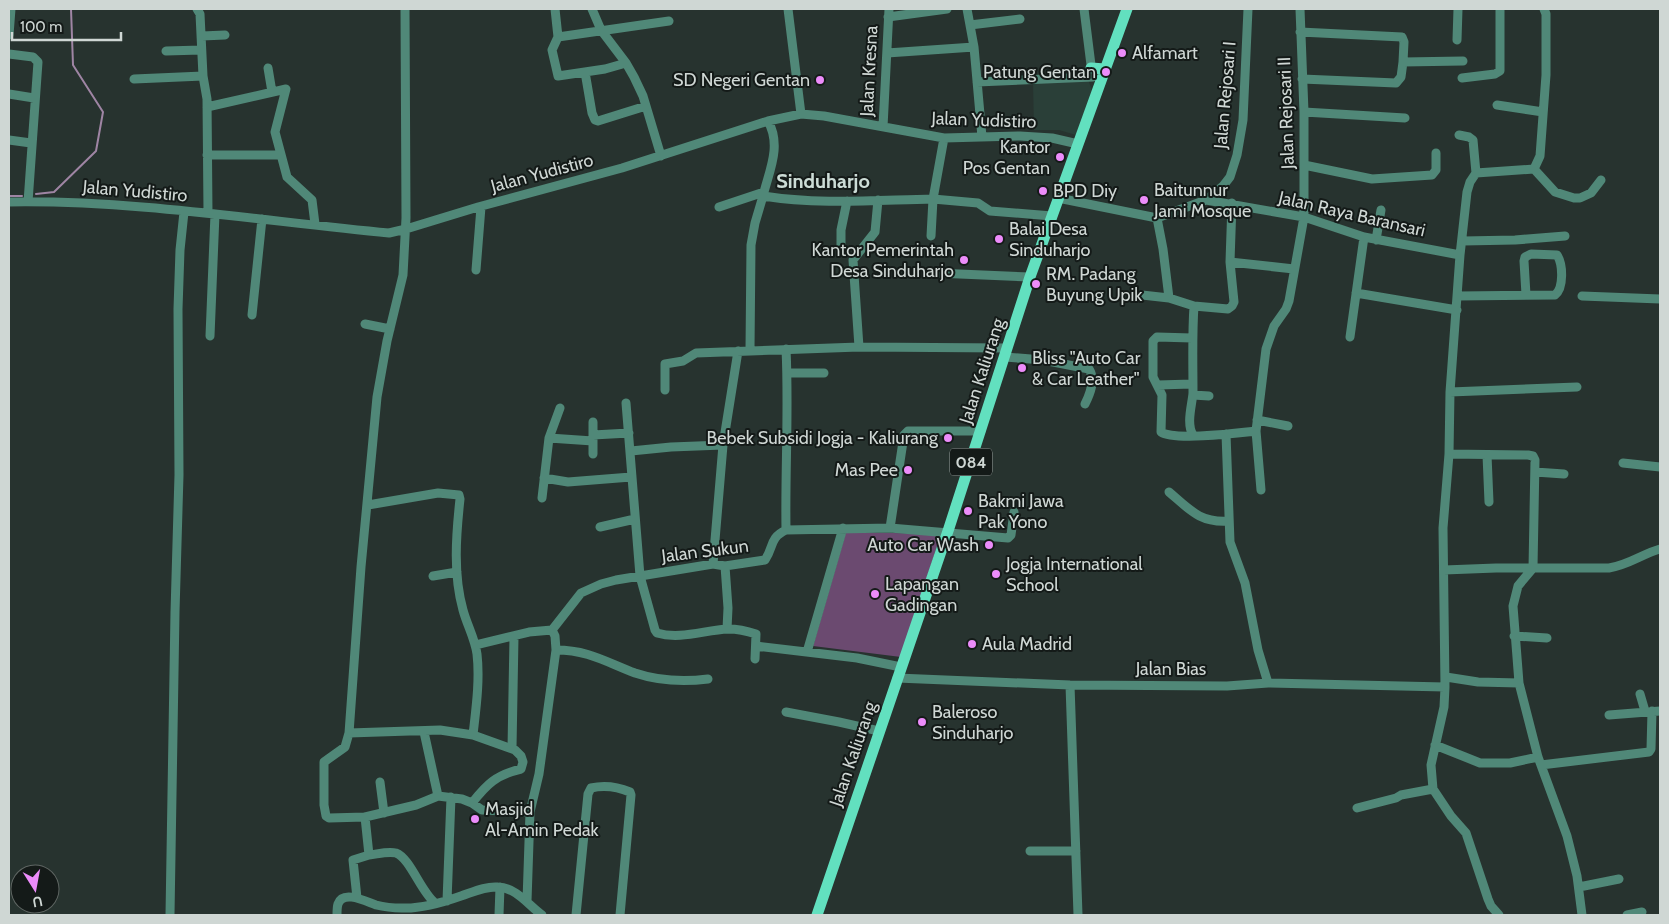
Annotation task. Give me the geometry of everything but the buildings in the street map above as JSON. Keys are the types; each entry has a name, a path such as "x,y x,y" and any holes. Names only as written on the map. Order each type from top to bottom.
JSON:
{"main road":[{"name":"Jalan Kaliurang","path":"817,915 947,534 1030,277 1126,9"},
{"path":"1092,73 1105,69"}],"street":[{"path":"9,35 11,9"},
{"path":"197,9 200,14 202,36 201,50 211,214 210,336"},
{"path":"405,9 406,230 403,275 377,397 361,566 350,734 345,747 324,762 325,812 329,818 365,816 416,805 438,796 462,799 482,810 530,812"},
{"path":"555,9 558,37 552,50 558,76 626,63"},
{"path":"592,9 601,30 634,77 646,106 661,156"},
{"path":"788,9 801,114"},
{"name":"Jalan Kresna","path":"883,127 889,13 947,9"},
{"path":"967,9 974,47 982,136"},
{"path":"1084,9 1096,92"},
{"name":"Jalan Rejosari I","path":"1157,218 1206,200 1223,186 1230,177 1237,155 1243,120 1248,9"},
{"name":"Jalan Rejosari II","path":"1261,490 1256,431 1266,349 1274,326 1286,309 1304,217 1304,112 1300,9"},
{"path":"1457,40 1458,9"},
{"path":"1462,78 1495,74 1500,71 1500,9"},
{"path":"1534,169 1540,156 1546,75 1546,14 1544,9"},
{"path":"970,25 1020,19"},
{"path":"558,37 669,21"},
{"path":"1300,32 1402,37 1404,39 1401,77 1396,83 1302,79"},
{"path":"202,36 225,35"},
{"path":"887,53 974,47"},
{"path":"166,51 201,50"},
{"path":"9,54 33,57 38,60 28,202"},
{"path":"1403,62 1463,61"},
{"path":"268,68 272,92"},
{"path":"584,72 592,113 596,120 598,121 646,106"},
{"path":"976,82 1092,73"},
{"path":"134,79 203,76"},
{"path":"206,108 284,89 286,92 275,132 287,177 312,200 315,224"},
{"path":"9,94 34,98"},
{"path":"1496,105 1543,112"},
{"path":"1304,112 1405,118"},
{"name":"Jalan Yudistiro","path":"9,202 126,205 389,232 406,230 622,168 768,121 801,114 824,116 944,138 982,136 1052,138 1078,144"},
{"path":"750,350 751,245 754,223 764,194 775,148 772,129 768,121"},
{"path":"1459,135 1470,137 1473,140 1476,173 1470,182 1468,192 1460,255 1443,528 1446,677 1444,707 1431,765 1433,790 1451,816 1466,833 1489,911 1498,915"},
{"path":"931,236 933,199 944,138"},
{"path":"9,140 31,143"},
{"path":"1304,165 1372,179 1432,175 1436,170 1436,153"},
{"path":"208,155 281,155"},
{"path":"1476,173 1534,169"},
{"path":"1534,169 1555,192 1574,198 1580,198 1591,193 1601,180"},
{"path":"719,207 764,194 777,198 846,201 933,199 978,203 990,211 1052,216"},
{"path":"1058,198 1157,218 1163,249 1168,298"},
{"path":"859,347 853,260 875,232 878,200"},
{"name":"Jalan Raya Baransari","path":"1206,200 1304,217 1364,238 1460,255"},
{"path":"841,247 841,230 846,201"},
{"path":"1134,294 1168,298 1194,306 1228,308 1232,306 1234,294 1230,262 1232,203"},
{"path":"476,270 481,207"},
{"path":"1376,240 1381,210"},
{"path":"170,915 174,612 179,475 178,309 180,250 184,212"},
{"path":"252,315 262,219"},
{"path":"1463,241 1515,240 1565,236"},
{"path":"1350,337 1364,238"},
{"path":"1458,296 1526,295 1555,294 1559,292 1561,287 1560,262 1557,255 1531,254 1525,257 1526,295"},
{"path":"1230,262 1294,270"},
{"path":"936,273 1030,277"},
{"path":"1356,293 1457,310"},
{"path":"1582,296 1660,299"},
{"path":"1193,435 1191,430 1194,306"},
{"path":"365,324 390,329"},
{"path":"1192,338 1157,337 1154,339 1153,377 1162,395 1161,432 1172,436 1256,431"},
{"path":"665,390 667,363 684,360 696,353 859,347 1006,352 1089,369 1092,383 1090,393 1084,404"},
{"path":"786,349 786,530 890,528 1008,538 1011,535 1014,512"},
{"path":"713,564 723,445 738,352"},
{"path":"787,374 824,373"},
{"path":"1158,385 1192,384"},
{"path":"1450,392 1577,387"},
{"path":"1192,395 1209,396"},
{"path":"626,403 640,576 657,633 676,636 737,629 756,634 755,659"},
{"path":"542,498 549,438 560,408"},
{"path":"1257,420 1288,426"},
{"path":"593,422 593,454"},
{"path":"890,528 904,435 912,431 981,431"},
{"path":"549,438 593,438 629,433"},
{"path":"1226,434 1230,542 1242,574 1258,650 1268,684"},
{"path":"631,451 723,445"},
{"path":"1449,454 1533,456 1535,460 1533,568 1518,586 1515,596 1513,606 1514,636 1519,683 1539,761 1567,836 1582,915"},
{"path":"1488,455 1489,502"},
{"path":"1623,463 1660,467"},
{"path":"1535,472 1564,474"},
{"path":"544,478 568,482 631,477"},
{"path":"1170,492 1187,508 1206,520 1215,522 1229,521"},
{"path":"368,504 438,493 459,495 455,559 463,609 475,646 477,679 473,735"},
{"path":"600,526 635,520"},
{"path":"807,652 843,528"},
{"name":"Jalan Sukun","path":"552,630 580,593 601,584 713,564 725,566 765,560 769,554 773,539 786,530"},
{"path":"1444,570 1609,568 1622,566 1660,549"},
{"path":"725,566 728,608 727,629"},
{"path":"433,576 457,572"},
{"path":"475,646 529,632 552,630 555,636 556,650 539,774 530,812 527,901"},
{"path":"1514,636 1547,638"},
{"path":"512,748 514,637"},
{"name":"Jalan Bias","path":"756,646 857,658 899,673 1070,685 1227,686 1268,684 1445,687"},
{"path":"556,650 572,650 591,654 636,673 657,678 687,681 708,678"},
{"path":"1446,677 1478,682 1519,683"},
{"path":"1070,685 1078,915"},
{"path":"1435,745 1480,763 1510,763 1650,752 1652,711 1640,694"},
{"path":"1609,715 1652,711"},
{"path":"786,712 879,731"},
{"path":"350,734 440,730 473,735 512,748 521,756 523,766 521,769 500,776 488,783 472,803"},
{"path":"424,732 438,796"},
{"path":"380,782 384,813"},
{"path":"576,915 588,794 591,788 599,786 622,788 630,792 631,795 620,915"},
{"path":"1357,808 1401,795 1433,790"},
{"path":"447,901 450,797"},
{"path":"365,816 369,855"},
{"path":"357,898 353,860 387,852 404,858 423,890 431,908"},
{"path":"1030,853 1076,853"},
{"path":"1578,888 1619,879"},
{"path":"499,915 500,887"},
{"path":"337,915 338,904 342,899 357,898 376,905 392,907 431,908 477,890 500,887 517,893 542,915"},
{"path":"1627,915 1642,912"}],"shaded area":[{"path":"1088,79 1092,91 1076,135 1059,130 1034,130 1033,82"},
{"name":"Lapangan Gadingan","path":"846,532 941,534 901,657 813,646"}],"waterway":[{"path":"36,194 54,192 96,151 103,112 73,65 71,9"},
{"path":"9,196 22,196"}],"place":[{"name":"Alfamart","path":"1122,53"},
{"name":"Patung Gentan","path":"1106,72"},
{"name":"SD Negeri Gentan","path":"820,80"},
{"name":"Kantor Pos Gentan","path":"1060,157"},
{"name":"BPD Diy","path":"1043,191"},
{"name":"Baitunnur Jami Mosque","path":"1144,200"},
{"name":"Balai Desa Sinduharjo","path":"999,239"},
{"name":"Kantor Pemerintah Desa Sinduharjo","path":"964,260"},
{"name":"RM. Padang Buyung Upik","path":"1036,284"},
{"name":"Bliss \"Auto Car & Car Leather\"","path":"1022,368"},
{"name":"Bebek Subsidi Jogja - Kaliurang","path":"948,438"},
{"name":"Mas Pee","path":"908,470"},
{"name":"Bakmi Jawa Pak Yono","path":"968,511"},
{"name":"Auto Car Wash","path":"989,545"},
{"name":"Jogja International School","path":"996,574"},
{"name":"Lapangan Gadingan","path":"875,594"},
{"name":"Aula Madrid","path":"972,644"},
{"name":"Baleroso Sinduharjo","path":"922,722"},
{"name":"Masjid Al-Amin Pedak","path":"475,819"}],"district":[{"name":"Sinduharjo","path":"823,181"}]}
